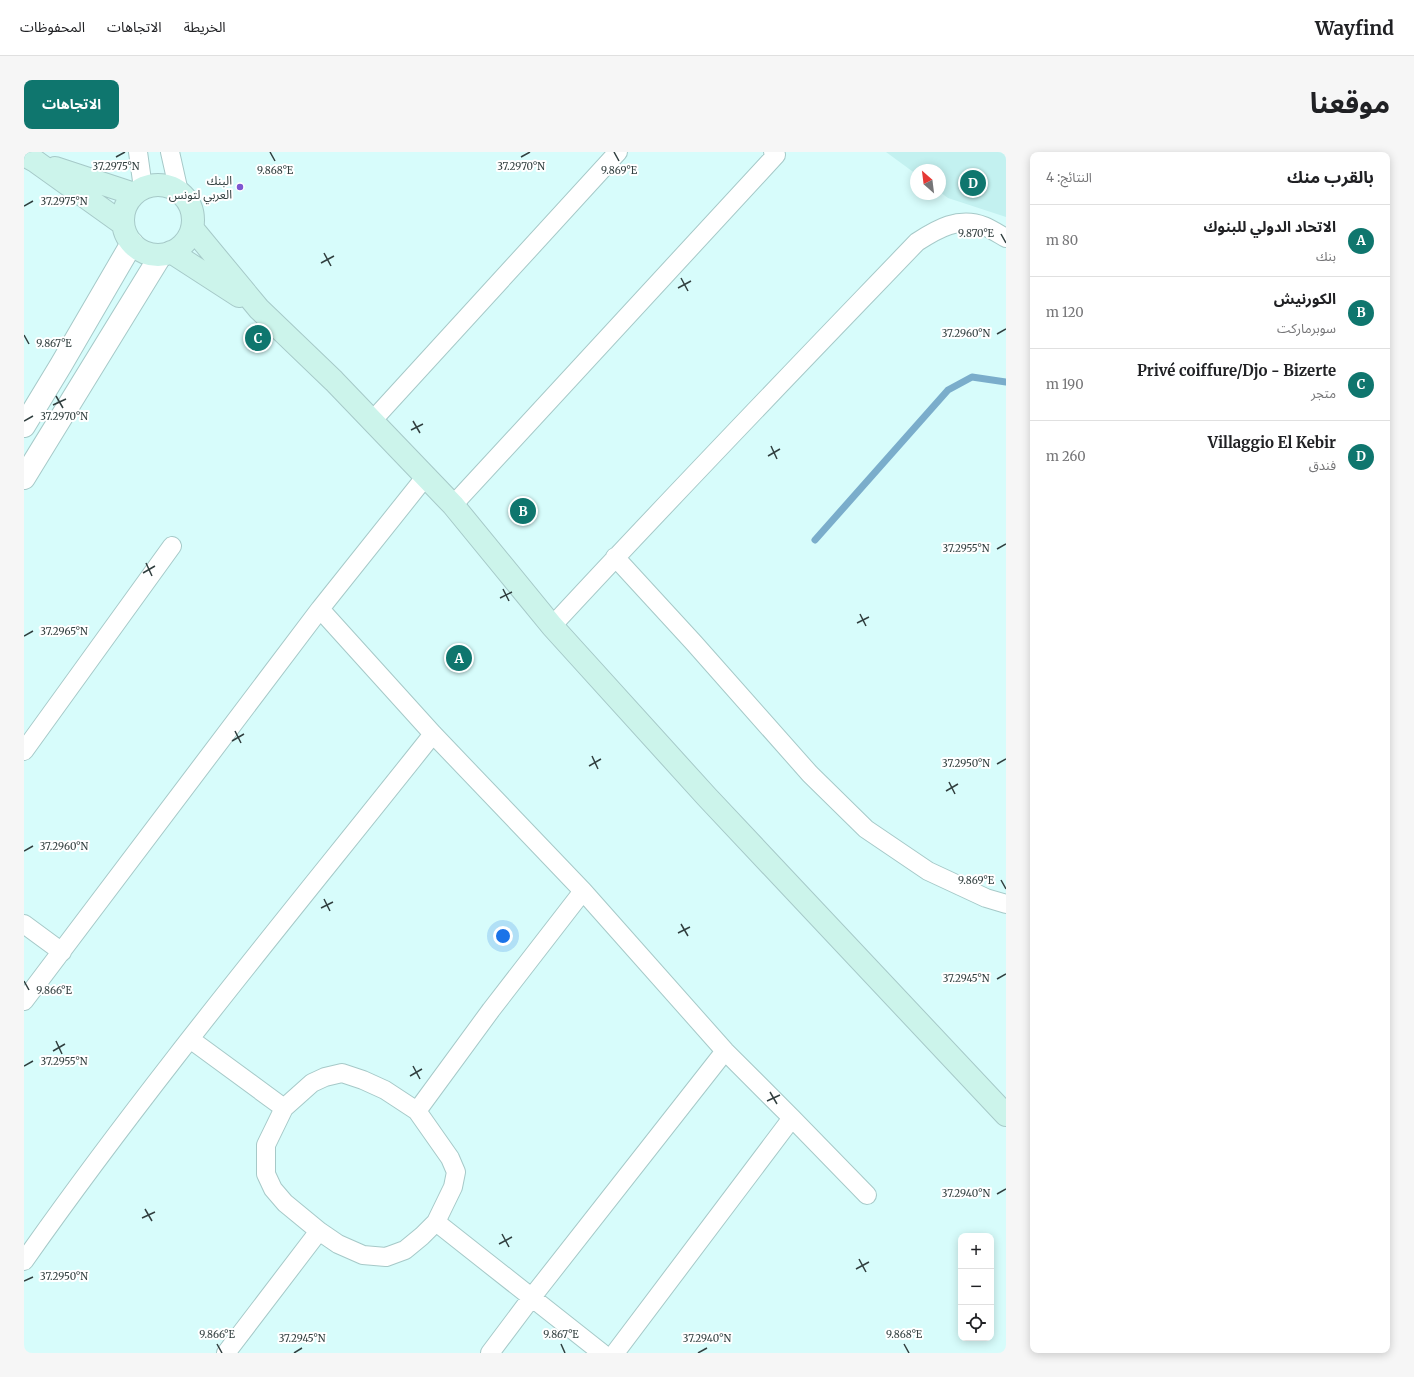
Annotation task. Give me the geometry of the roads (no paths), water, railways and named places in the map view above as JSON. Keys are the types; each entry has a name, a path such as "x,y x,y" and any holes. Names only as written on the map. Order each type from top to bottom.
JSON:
{"main road":[{"path":"30,158 139,191"},
{"path":"30,158 123,224"},
{"path":"156,185 168,186 179,192 186,199 191,208 192,228 188,238 180,246 166,253 150,254 140,250 132,243 126,234 123,224 123,213 127,202 139,191 156,185"},
{"path":"192,228 258,309 308,355 453,505 552,626 707,797 1006,1115"},
{"path":"166,253 258,309"}],"street":[{"path":"138,152 139,191"},
{"path":"170,152 179,192"},
{"path":"372,421 618,152"},
{"path":"453,505 776,155 773,152"},
{"path":"552,626 917,242 934,231 949,224 965,223 982,226 1006,238"},
{"path":"24,426 132,243"},
{"path":"24,478 166,253"},
{"path":"24,1001 320,609 426,476"},
{"path":"24,751 172,546"},
{"path":"615,558 694,643 810,774 866,829 928,871 986,898 1006,904"},
{"path":"320,609 433,734 583,891 726,1051 866,1196"},
{"path":"24,1261 64,1204 190,1039 433,734"},
{"path":"417,1111 491,1010 583,891"},
{"path":"24,924 62,952"},
{"path":"190,1039 284,1108"},
{"path":"490,1353 532,1297 726,1051"},
{"path":"342,1073 363,1080 385,1090 417,1111 450,1158 456,1172 453,1187 436,1222 405,1250 386,1257 363,1255 338,1244 319,1231 285,1203 273,1189 266,1174 266,1145 284,1108 312,1084 325,1077 342,1073"},
{"path":"615,1353 792,1118"},
{"path":"436,1222 602,1353"},
{"path":"226,1353 319,1231"}],"waterway":[{"path":"815,540 948,390 972,377 1006,382"}],"place":[{"name":"Villaggio El Kebir","path":"973,183"},
{"name":"البنك العربي لتونس","path":"240,187"},
{"name":"Privé coiffure/Djo - Bizerte","path":"258,338"},
{"name":"الكورنيش","path":"523,511"},
{"name":"الاتحاد الدولي للبنوك","path":"459,658"}]}
